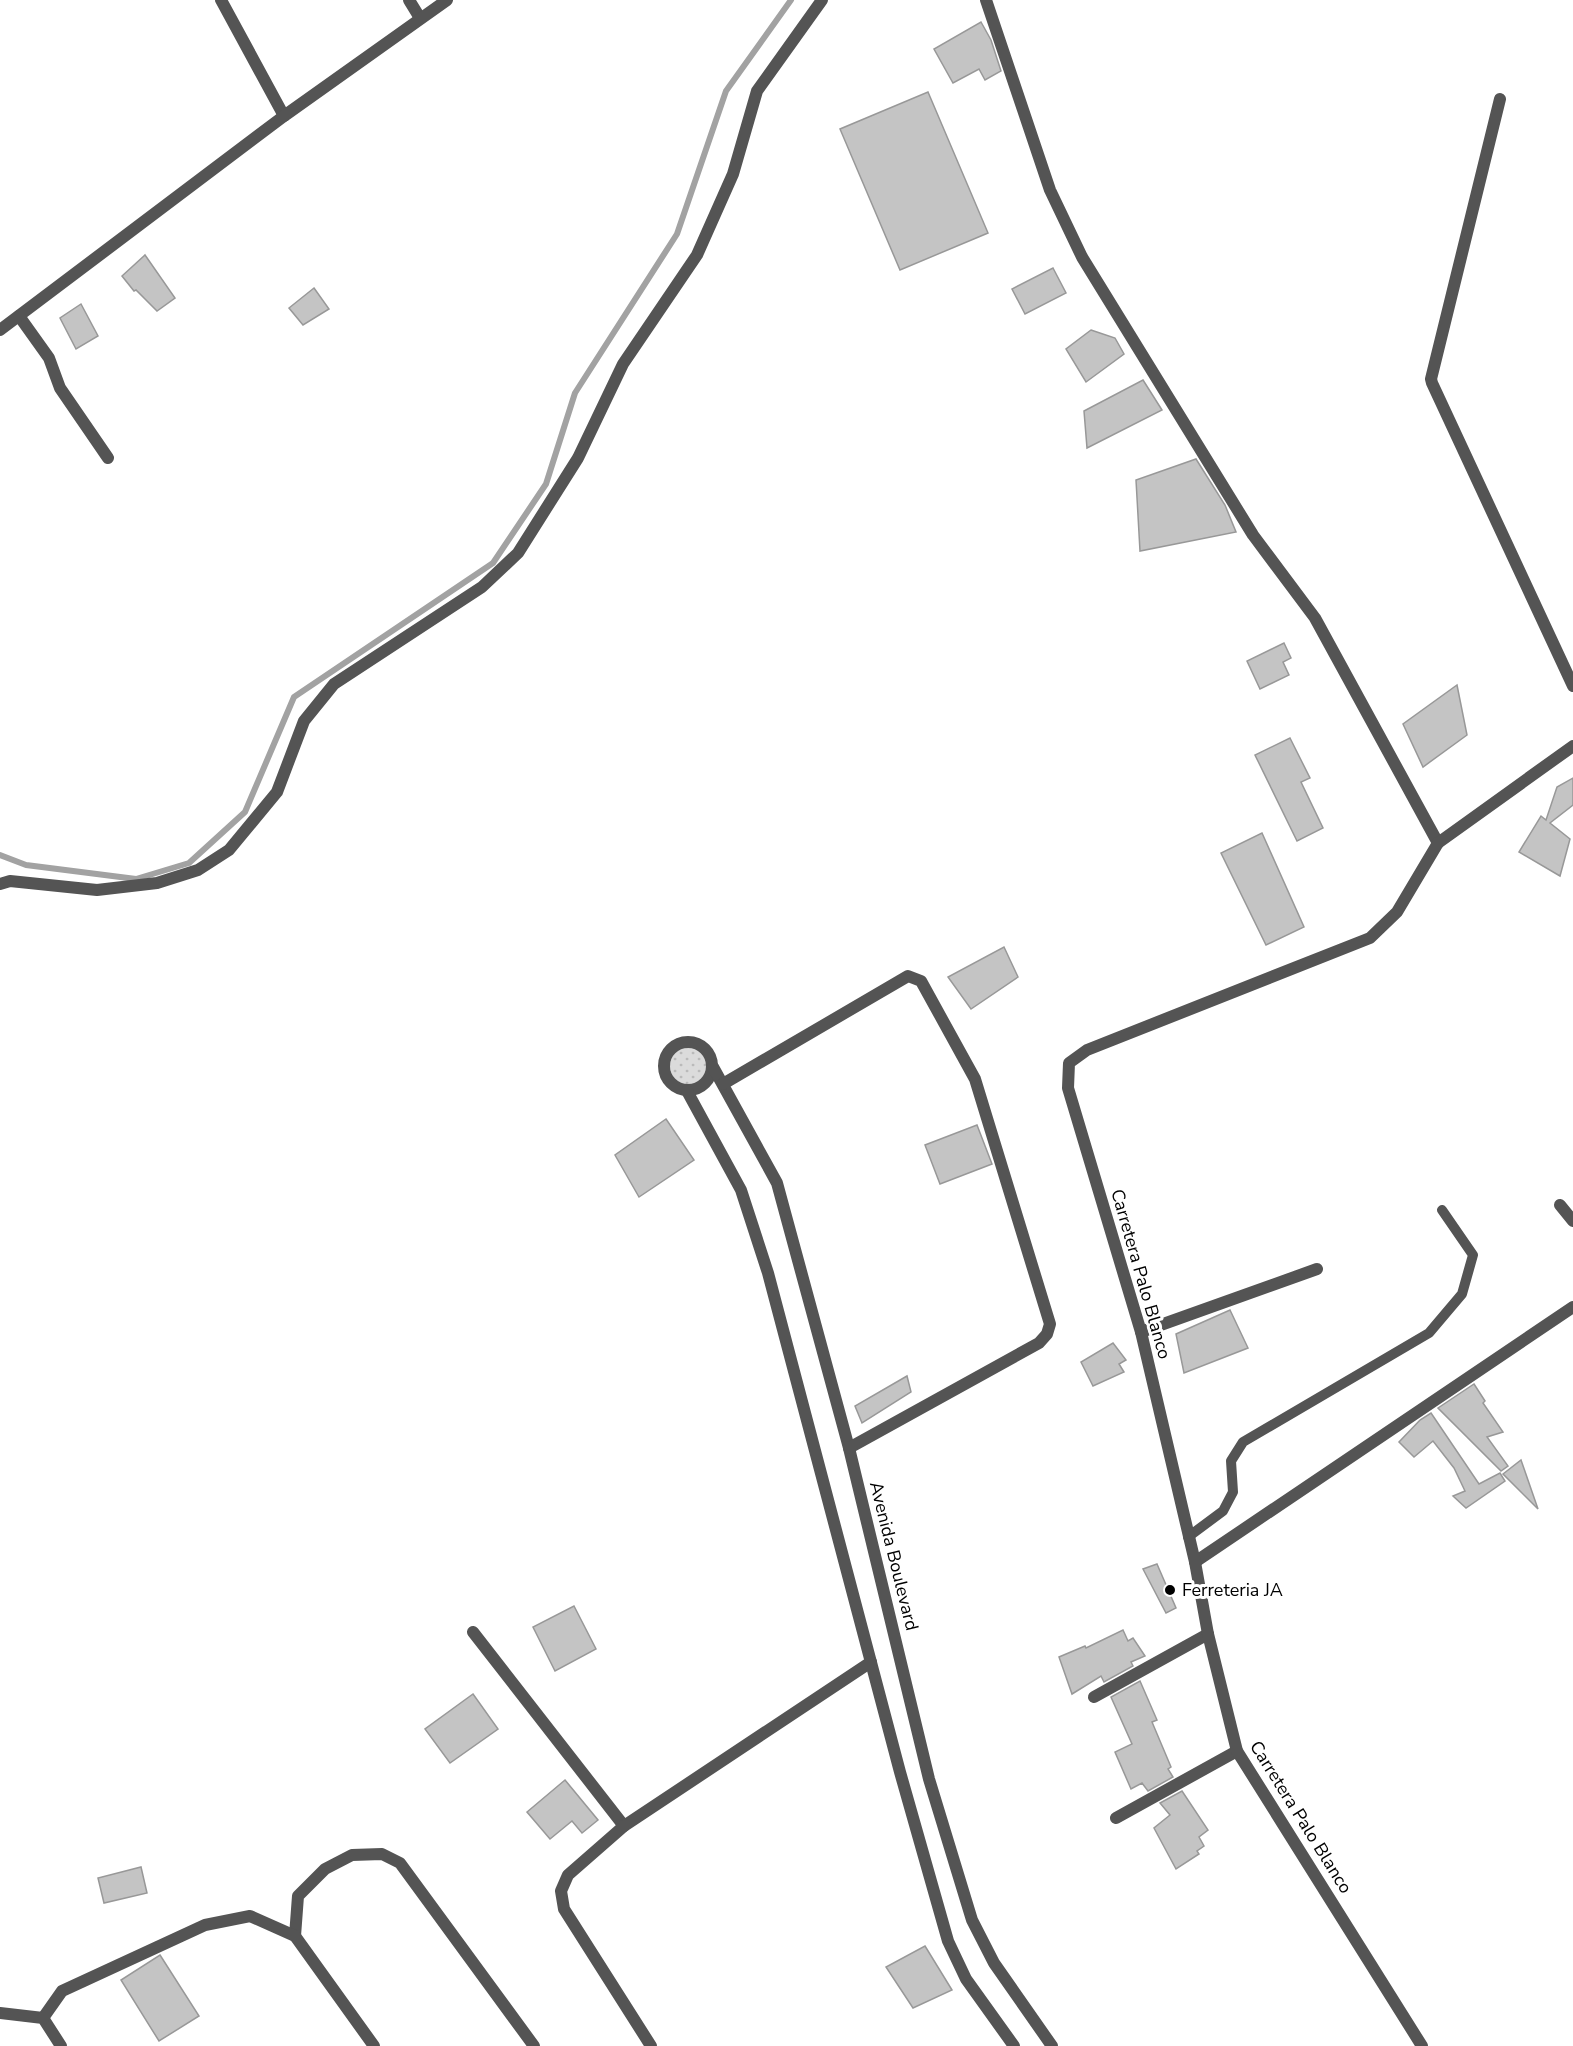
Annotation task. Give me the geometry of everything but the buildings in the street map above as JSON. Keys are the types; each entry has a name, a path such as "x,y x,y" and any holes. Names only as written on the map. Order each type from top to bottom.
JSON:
{"street":[{"path":"221,0 284,116"},
{"path":"409,0 420,18"},
{"path":"0,330 284,116 447,0"},
{"path":"0,884 9,881 97,890 157,883 198,870 229,850 277,792 304,721 334,684 482,587 518,553 578,458 623,364 697,255 733,174 757,91 822,0"},
{"path":"986,0 1050,190 1082,257 1253,535 1315,618 1438,843"},
{"path":"1500,99 1431,379 1573,686"},
{"path":"20,316 49,358 60,388 108,458"},
{"name":"Carretera Palo Blanco","path":"1422,2046 1237,1751 1208,1634 1195,1562 1141,1332 1068,1088 1069,1063 1087,1050 1370,938 1397,912 1438,843 1573,746"},
{"path":"723,1084 908,976 921,981 975,1079 1050,1324 1047,1334 1039,1343 849,1448"},
{"path":"686,1042 695,1042 708,1051 713,1067 708,1081 702,1087 687,1091 672,1085 664,1071 667,1055 672,1048 686,1042"},
{"name":"Avenida Boulevard","path":"713,1067 777,1184 849,1448 929,1779 972,1920 994,1963 1052,2046"},
{"path":"687,1091 741,1190 768,1273 900,1772 948,1941 966,1978 1014,2046"},
{"path":"1560,1205 1573,1221"},
{"path":"1141,1332 1317,1269"},
{"path":"1195,1562 1573,1307"},
{"path":"473,1632 624,1826"},
{"path":"1094,1697 1208,1634"},
{"path":"651,2046 564,1909 561,1891 568,1875 624,1826 871,1662"},
{"path":"1116,1818 1237,1751"},
{"path":"295,1936 298,1896 325,1869 352,1855 382,1854 400,1863 534,2046"},
{"path":"43,2018 62,1991 205,1924 250,1916 295,1936 374,2046"},
{"path":"0,2013 43,2018"},
{"path":"43,2018 61,2046"}],"lane":[{"path":"1188,1537 1223,1511 1233,1492 1231,1461 1243,1442 1429,1333 1462,1294 1473,1255 1442,1210"}],"shaded area":[{"path":"689,1047 703,1052 708,1066 703,1080 689,1085 675,1080 670,1066 675,1052"}],"waterway":[{"path":"0,855 26,865 136,879 189,863 245,812 294,697 493,563 546,484 575,393 677,234 726,91 791,0"}],"place":[{"name":"Ferreteria JA","path":"1170,1590"}]}
